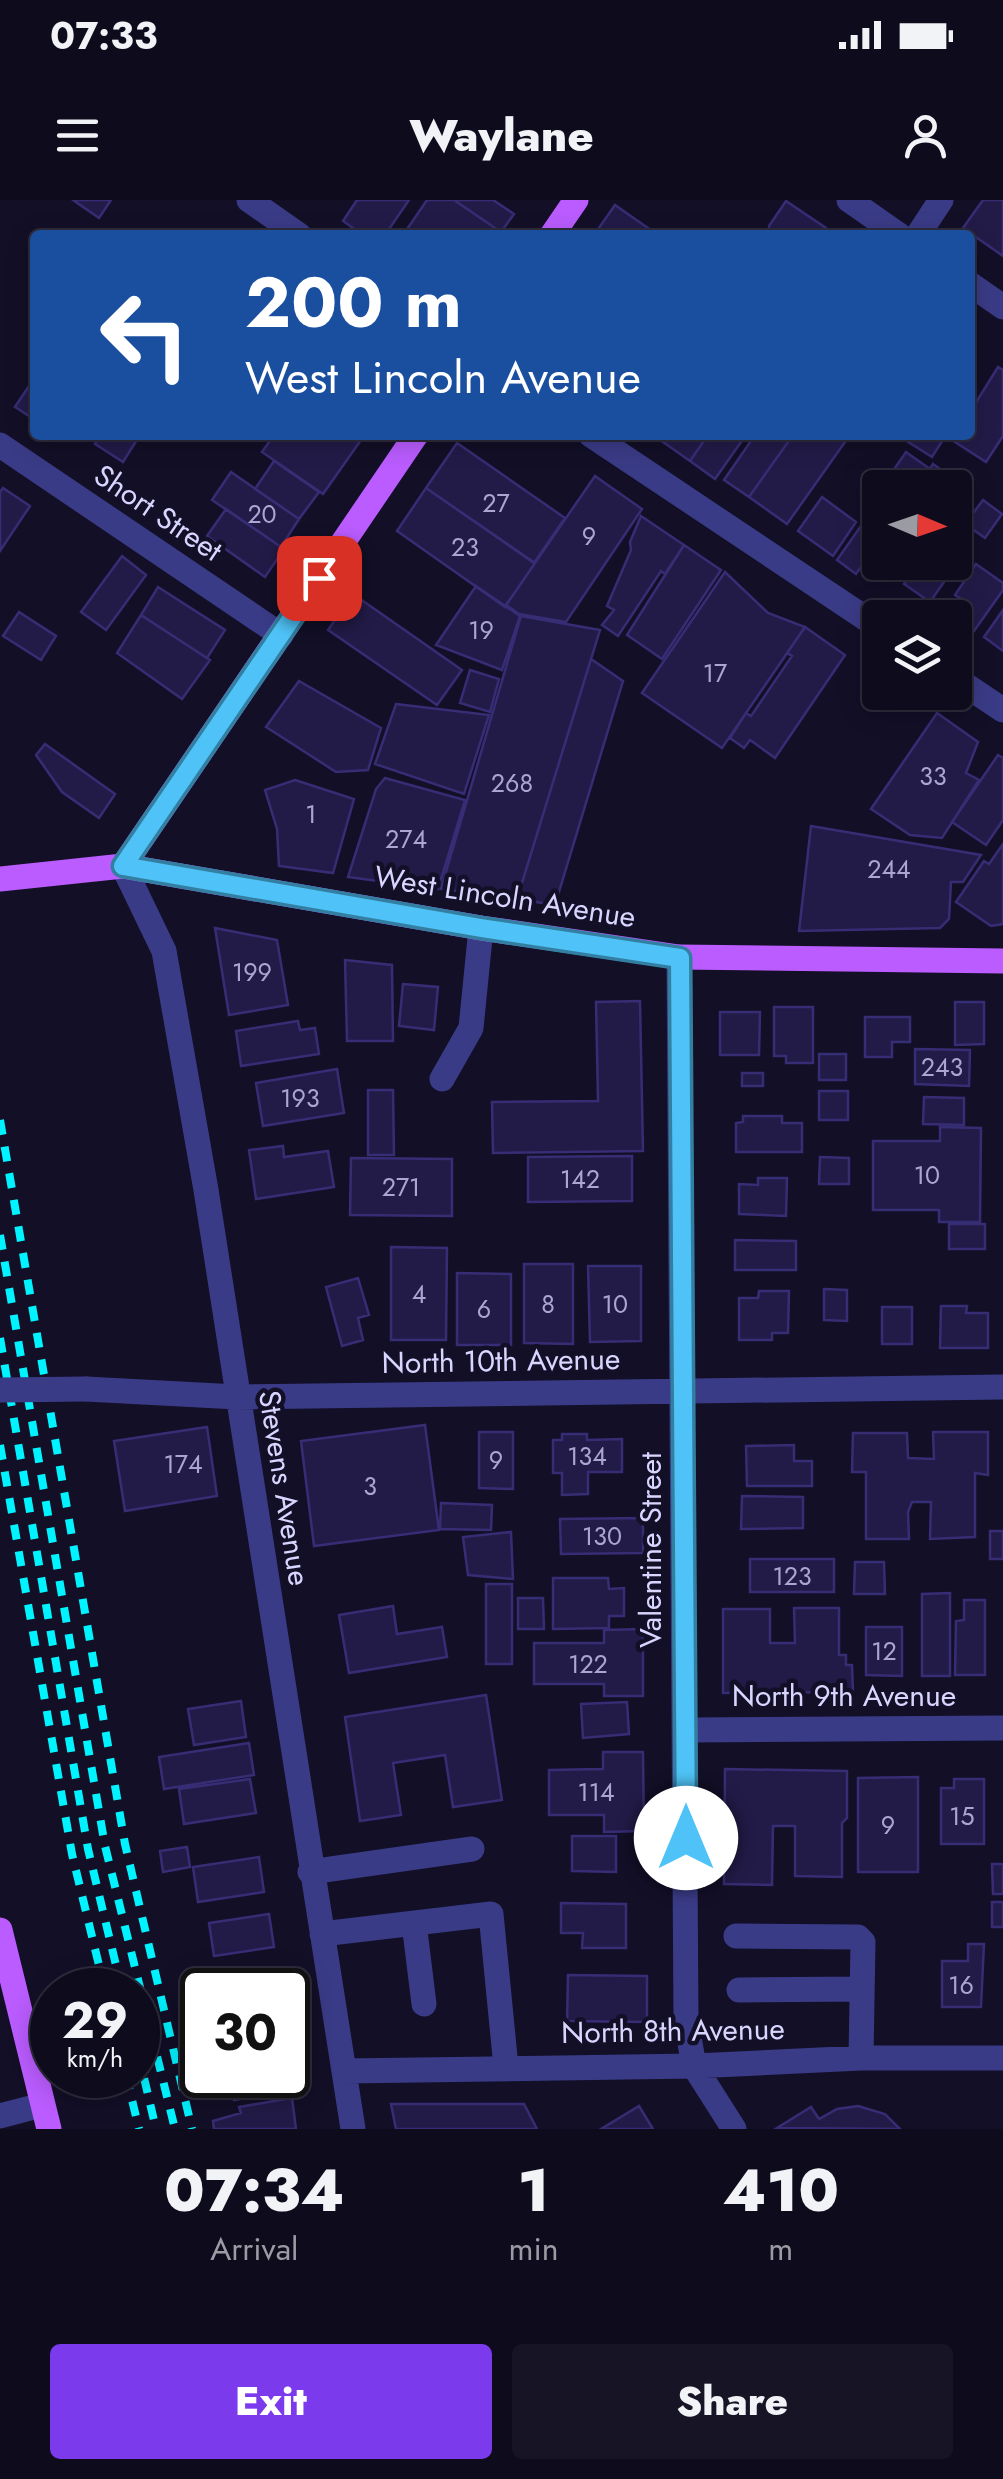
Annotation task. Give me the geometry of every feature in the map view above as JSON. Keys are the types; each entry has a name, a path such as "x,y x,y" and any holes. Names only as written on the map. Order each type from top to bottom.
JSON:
{"main road":[{"path":"555,230 576,200"},
{"path":"123,866 413,440"},
{"name":"West Lincoln Avenue","path":"1,879 123,866 680,958 1003,961"},
{"path":"0,1930 46,2117"}],"street":[{"path":"249,200 292,230"},
{"path":"849,200 893,230"},
{"path":"921,230 942,200"},
{"path":"975,287 1003,307"},
{"path":"598,440 862,616"},
{"name":"Short Street","path":"0,445 280,634"},
{"path":"972,689 1003,710"},
{"name":"Stevens Avenue","path":"123,866 164,951 353,2129"},
{"path":"442,1078 471,1028 481,928"},
{"name":"Valentine Street","path":"680,958 686,2020 694,2066 734,2129"},
{"name":"North 10th Avenue","path":"0,1390 86,1389 237,1397 1003,1387"},
{"name":"North 9th Avenue","path":"686,1730 1003,1728"},
{"path":"310,1872 472,1850"},
{"path":"322,1934 491,1914 506,2067"},
{"path":"414,1923 424,2004"},
{"path":"736,1936 858,1937 863,1942 862,2058"},
{"path":"738,1990 862,1989"},
{"name":"North 8th Avenue","path":"344,2070 1003,2058"},
{"path":"0,2116 46,2117"}],"building":[{"path":"73,200 111,200 99,218"},
{"path":"357,200 409,200 388,230 356,230 343,221"},
{"path":"427,200 454,200 498,230 406,230"},
{"path":"454,200 493,200 514,214 502,230"},
{"path":"983,200 1003,200 1003,256 975,236 975,230 963,228"},
{"path":"786,201 826,228 769,230"},
{"path":"615,205 651,230 598,230"},
{"path":"998,367 1003,370 1003,436 986,462 952,440 975,440 975,404"},
{"path":"30,384 30,417 15,407"},
{"path":"98,440 137,440 123,462 95,444"},
{"path":"270,440 361,440 323,494 262,452"},
{"path":"664,440 705,440 690,461"},
{"path":"705,440 742,440 715,479 690,461"},
{"path":"752,440 788,442 749,497 724,480"},
{"path":"789,440 846,440 787,524 749,497"},
{"path":"905,440 943,440 932,457"},
{"path":"457,443 565,518 534,563 426,488"},
{"path":"906,452 930,469 929,470 893,470"},
{"path":"274,461 319,492 299,519 255,489"},
{"path":"231,472 299,519 281,547 212,500"},
{"path":"595,476 642,509 566,622 519,614 506,605"},
{"path":"3,488 30,506 0,551 0,492"},
{"path":"426,488 535,563 505,607 397,531"},
{"path":"822,497 856,522 833,556 798,531"},
{"path":"983,500 1002,514 985,538 972,529 972,515"},
{"path":"226,509 284,549 265,577 207,536"},
{"path":"641,516 684,545 665,574 661,571 618,636 602,625 614,610 607,606"},
{"path":"862,525 862,565 856,574 837,560"},
{"path":"684,545 721,570 662,659 627,635"},
{"path":"122,556 146,575 106,630 81,612"},
{"path":"976,564 1003,583 1003,590 974,631 972,600 960,600 955,595 965,580 972,580"},
{"path":"725,572 768,613 805,627 722,748 642,693"},
{"path":"907,580 945,580 931,600 904,584"},
{"path":"476,586 520,616 502,670 436,645"},
{"path":"158,587 225,630 207,658 141,615"},
{"path":"353,594 462,670 437,705 328,630"},
{"path":"1003,610 1003,651 984,637"},
{"path":"19,612 56,636 41,660 3,636"},
{"path":"141,615 210,660 182,699 117,653"},
{"path":"521,616 600,630 517,899 441,889"},
{"path":"805,627 845,655 775,758 750,740 744,748 730,738 746,713 751,716 792,656 787,653"},
{"path":"591,659 623,681 555,905 517,899"},
{"path":"470,670 499,679 490,712 460,703"},
{"path":"299,681 381,728 368,770 336,772 266,727"},
{"path":"396,704 489,715 464,794 375,764"},
{"path":"937,713 978,742 966,773 979,780 942,838 910,835 871,809"},
{"path":"45,744 115,794 99,818 62,792 36,755"},
{"path":"998,755 1003,758 1003,820 986,845 952,822"},
{"path":"385,778 465,800 438,889 348,877 376,789"},
{"path":"295,780 354,799 333,873 279,866 277,829 265,790"},
{"path":"811,826 981,855 963,882 951,882 949,919 940,928 799,931"},
{"path":"1003,844 1003,924 991,926 956,902 984,861 989,864"},
{"path":"215,928 277,940 288,1005 229,1015"},
{"path":"345,960 392,965 393,1041 347,1041"},
{"path":"403,984 438,987 434,1030 399,1026"},
{"path":"640,1001 643,1151 493,1153 492,1102 598,1101 596,1002"},
{"path":"955,1002 984,1002 984,1044 955,1045"},
{"path":"774,1007 813,1007 813,1063 786,1063 786,1056 774,1056"},
{"path":"720,1012 760,1012 759,1055 720,1055"},
{"path":"865,1017 910,1017 910,1042 892,1042 892,1057 865,1057"},
{"path":"298,1021 300,1030 315,1028 319,1054 241,1066 236,1031"},
{"path":"915,1049 970,1050 969,1086 915,1084"},
{"path":"819,1054 846,1054 846,1080 819,1080"},
{"path":"337,1069 344,1113 263,1126 256,1083"},
{"path":"742,1073 763,1073 763,1086 742,1086"},
{"path":"368,1090 393,1090 394,1155 368,1155"},
{"path":"819,1091 848,1091 848,1120 819,1120"},
{"path":"924,1097 964,1098 964,1125 923,1124"},
{"path":"743,1116 782,1116 782,1123 802,1123 802,1152 736,1152 736,1123 743,1122"},
{"path":"940,1127 981,1128 980,1222 939,1222 939,1210 873,1210 873,1141 940,1141"},
{"path":"283,1146 284,1157 328,1151 334,1187 256,1199 249,1150"},
{"path":"632,1156 632,1201 528,1202 528,1157"},
{"path":"820,1157 849,1158 849,1184 819,1184"},
{"path":"351,1158 452,1159 452,1216 350,1215"},
{"path":"758,1178 787,1178 786,1216 739,1214 739,1184 758,1185"},
{"path":"949,1224 985,1224 985,1249 949,1249"},
{"path":"735,1240 796,1241 796,1270 735,1270"},
{"path":"391,1247 447,1248 446,1340 391,1340"},
{"path":"524,1264 573,1264 573,1344 524,1343"},
{"path":"588,1266 641,1266 641,1341 590,1342"},
{"path":"457,1273 511,1274 511,1345 457,1345"},
{"path":"358,1278 369,1315 358,1318 363,1340 342,1346 326,1287"},
{"path":"824,1289 847,1290 847,1321 824,1320"},
{"path":"759,1291 789,1291 788,1333 772,1333 772,1340 739,1340 739,1298 758,1298"},
{"path":"941,1306 967,1306 966,1313 988,1313 988,1348 940,1348"},
{"path":"882,1307 912,1307 912,1344 882,1344"},
{"path":"425,1425 439,1530 314,1546 301,1441"},
{"path":"207,1427 217,1496 125,1511 114,1441"},
{"path":"479,1432 513,1432 513,1489 479,1488"},
{"path":"933,1432 988,1432 988,1475 975,1473 975,1537 930,1539 931,1502 912,1502 908,1512 909,1539 866,1539 866,1472 852,1472 853,1433 907,1433 908,1458 934,1459"},
{"path":"562,1434 587,1434 587,1440 622,1439 622,1472 588,1472 588,1494 562,1495 562,1473 553,1473 553,1440 562,1440"},
{"path":"794,1445 794,1461 812,1461 812,1486 747,1486 746,1446"},
{"path":"742,1496 803,1497 803,1528 741,1529"},
{"path":"441,1503 492,1505 491,1530 440,1529"},
{"path":"643,1518 643,1553 561,1554 560,1519"},
{"path":"990,1531 1003,1531 1003,1559 990,1559"},
{"path":"511,1532 513,1579 468,1575 463,1537"},
{"path":"750,1559 834,1559 834,1592 750,1592"},
{"path":"855,1562 884,1562 885,1594 854,1594"},
{"path":"553,1578 608,1578 609,1589 624,1588 624,1616 609,1616 609,1628 553,1629"},
{"path":"486,1584 512,1584 512,1664 486,1664"},
{"path":"950,1593 950,1676 922,1676 922,1594"},
{"path":"518,1598 543,1598 544,1629 518,1629"},
{"path":"964,1600 985,1600 985,1675 955,1675 956,1621 964,1620"},
{"path":"393,1606 397,1634 442,1627 447,1657 349,1673 339,1615"},
{"path":"794,1608 839,1608 839,1655 846,1655 846,1665 852,1665 853,1692 723,1693 723,1609 770,1609 770,1643 795,1643"},
{"path":"866,1627 902,1627 902,1676 866,1675"},
{"path":"643,1629 643,1696 604,1696 604,1684 534,1684 534,1643 604,1643 604,1630"},
{"path":"486,1695 502,1800 453,1807 445,1755 393,1763 401,1815 360,1821 345,1717"},
{"path":"241,1701 246,1737 194,1745 188,1709"},
{"path":"627,1702 629,1734 583,1738 581,1704"},
{"path":"249,1743 254,1775 164,1789 159,1757"},
{"path":"603,1752 643,1752 644,1831 604,1832 604,1815 549,1815 549,1770 603,1769"},
{"path":"725,1769 847,1771 842,1877 795,1876 795,1826 773,1826 772,1885 724,1884"},
{"path":"918,1777 918,1872 858,1872 858,1778"},
{"path":"250,1779 256,1813 184,1824 179,1789"},
{"path":"954,1779 984,1779 984,1844 941,1844 941,1788 954,1788"},
{"path":"572,1836 616,1836 616,1872 572,1871"},
{"path":"187,1847 190,1867 163,1872 160,1851"},
{"path":"259,1857 264,1892 198,1902 193,1867"},
{"path":"992,1864 1003,1864 1003,1894 993,1894"},
{"path":"992,1902 1003,1902 1003,1927 992,1927"},
{"path":"561,1903 626,1904 626,1948 582,1948 583,1933 561,1933"},
{"path":"269,1914 274,1947 214,1956 209,1923"},
{"path":"968,1944 984,1944 981,2007 942,2007 942,1961 968,1961"},
{"path":"568,1975 647,1976 647,2022 567,2021"},
{"path":"292,2098 296,2129 214,2129 213,2121 241,2113 239,2107"},
{"path":"391,2104 524,2104 537,2129 396,2129"},
{"path":"639,2106 653,2129 601,2129"},
{"path":"858,2106 885,2114 900,2129 777,2128 811,2107 819,2119 837,2109"}],"railway":[{"path":"0,1120 125,1844 192,2129"},
{"path":"0,1235 105,1846 175,2129"},
{"path":"0,1338 88,1849 117,1968"},
{"path":"0,1445 72,1854 100,1968"},
{"path":"132,2098 139,2129"},
{"path":"149,2098 156,2129"}],"route":[{"path":"319,578 123,866 680,958 686,1838"}]}
